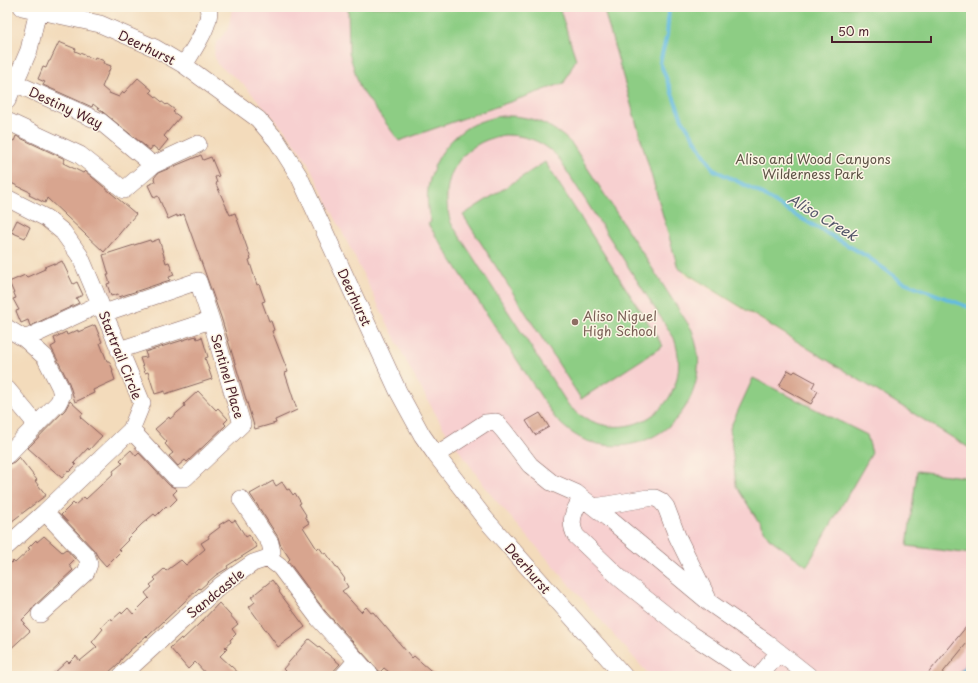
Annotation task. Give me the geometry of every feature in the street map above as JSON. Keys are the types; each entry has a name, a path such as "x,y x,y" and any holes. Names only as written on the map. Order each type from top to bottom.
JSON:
{"street":[{"name":"Deerhurst","path":"22,7 100,24 155,48 184,65 258,119 277,141 299,176 398,391 422,435 486,520 624,676"},
{"path":"184,65 206,27 209,12 208,7"},
{"path":"7,101 29,50 38,10"},
{"name":"Destiny Way","path":"15,83 101,122 153,165"},
{"path":"7,121 80,155 124,190 153,165 198,144"},
{"name":"Startrail Circle","path":"7,198 46,218 63,232 80,256 142,403 131,430 7,546"},
{"name":"Sentinel Place","path":"102,308 198,281 242,424 185,478 176,478 131,430"},
{"path":"25,339 102,308"},
{"name":"Sentinel Place","path":"119,350 211,320"},
{"path":"7,328 25,339 45,356 60,387 62,395 58,403 8,454"},
{"path":"7,388 37,424"},
{"path":"436,455 484,423 496,422 530,465 551,482 576,493 588,502 710,603 779,652 809,676"},
{"path":"710,603 677,536 666,506 661,501 655,498 648,498 588,502 572,516 572,530 576,536 622,580 690,634 734,663 750,676"},
{"path":"241,499 270,543 272,552 268,558 280,567 319,619 371,676"},
{"path":"40,614 86,572 89,564 87,557 45,512"},
{"name":"Sandcastle","path":"121,676 221,585 252,563 268,558"},
{"path":"760,676 779,652"},
{"path":"343,676 356,661"}],"shaded area":[{"name":"Aliso Niguel High School","path":"231,7 605,7 684,274 971,447 971,676 650,676 491,495 444,429 410,369 308,163 291,138 242,83 217,64 214,54 216,43 228,29 232,9"}],"green space":[{"path":"348,7 559,7 576,59 564,83 399,141 360,88 349,53"},
{"name":"Aliso and Wood Canyons Wilderness Park","path":"603,7 971,7 971,449 678,268"},
{"path":"502,116 522,117 540,122 557,131 572,144 692,330 698,354 698,369 694,389 686,406 675,421 644,441 626,445 607,445 587,441 578,437 555,418 428,224 431,222 427,196 429,183 438,159 445,148 465,129 478,122","holes":["504,135 512,135 533,140 545,146 557,156 674,338 679,363 675,385 665,403 650,417 632,425 611,426 590,420 569,406 451,223 447,207 447,192 450,178 455,166 464,155 475,146 488,139"]},
{"path":"545,162 663,346 581,399 463,215"},
{"path":"753,378 867,435 872,453 807,566 769,538 736,486 730,428"},
{"path":"917,471 971,478 971,554 907,546"}],"water":[{"path":"971,658 971,676 956,676"}],"building":[{"path":"59,42 76,49 75,51 94,59 95,57 104,61 103,63 111,66 102,87 109,93 119,97 138,78 152,90 150,92 166,105 167,104 175,110 173,112 180,117 164,136 168,140 159,151 153,146 150,150 93,104 92,107 43,85 45,82 38,79 43,67 46,68"},
{"path":"16,136 65,159 63,163 83,173 85,171 136,214 104,252 47,198 45,203 29,195 30,192 7,181 7,138 14,141"},
{"path":"201,155 203,160 211,157 219,176 215,177 216,184 230,215 235,213 251,259 249,260 257,285 259,284 265,301 262,302 269,321 271,321 274,330 272,331 288,372 285,373 297,410 275,420 276,423 255,429 221,317 184,214 168,219 158,196 154,198 148,185 155,182 154,178 158,173"},
{"path":"17,220 30,227 25,238 11,232"},
{"path":"159,239 166,263 169,262 174,275 169,277 170,280 119,297 118,294 111,296 107,284 110,283 107,275 109,275 103,255 150,240 151,242"},
{"path":"62,261 73,284 77,282 83,295 76,298 79,303 30,326 28,320 21,323 16,311 19,310 13,299 16,298 9,282 25,275 27,277 45,269 44,267 54,263 54,265"},
{"path":"95,325 102,342 100,343 107,361 109,361 113,370 115,380 93,390 94,393 75,402 69,383 51,347 56,344 54,338 66,332 67,335"},
{"path":"196,336 197,339 202,337 208,357 205,358 212,379 165,394 165,391 155,394 148,372 145,373 140,358 147,357 145,352"},
{"path":"788,370 793,373 795,371 815,382 812,388 818,391 811,404 779,386"},
{"path":"198,391 216,410 218,408 228,419 224,423 226,425 187,462 185,460 178,466 169,456 173,453 165,444 167,442 155,429 185,406 184,404"},
{"path":"70,401 83,413 80,417 102,436 89,450 88,448 74,463 76,465 62,478 28,448 65,410"},
{"path":"540,413 549,427 535,435 526,421"},
{"path":"131,450 136,456 139,453 169,485 177,490 173,494 177,499 168,508 166,506 156,516 154,514 142,524 119,549 121,551 106,566 94,550 61,515 73,503 75,505 84,497 86,499 114,473 113,471 123,463 120,460"},
{"path":"19,457 37,480 35,481 46,495 7,525 7,465 14,462"},
{"path":"273,481 276,486 282,482 287,490 289,489 293,495 295,493 301,503 299,504 309,523 303,527 317,549 319,547 324,554 326,553 345,579 344,580 348,587 342,591 361,612 366,607 371,613 373,612 412,658 414,656 437,676 394,676 384,668 380,672 325,611 288,561 290,559 280,544 278,537 250,494"},
{"path":"229,519 232,522 235,520 246,537 249,535 257,547 227,566 228,568 216,575 200,589 199,588 147,637 146,636 128,652 105,676 51,676 67,661 69,663 76,656 80,661 97,647 92,642 103,629 101,627 111,618 112,620 128,608 133,614 149,598 145,593 152,587 150,585 156,580 154,578 164,569 166,571 181,560 186,565 205,549 201,543 209,538 208,536 220,527 219,525"},
{"path":"44,536 62,552 66,549 75,559 69,565 73,570 33,607 22,620 25,623 23,624 30,631 7,652 7,567 13,561 15,563 30,549 28,548 36,540 37,542"},
{"path":"272,580 305,627 278,647 249,607 255,602 251,597"},
{"path":"219,603 238,624 232,629 236,634 230,640 231,642 225,647 227,649 220,656 242,676 208,676 195,662 188,669 170,648 181,638 182,640"},
{"path":"971,621 971,638 940,676 926,676"},
{"path":"309,639 340,664 329,676 290,676 283,669"}],"waterway":[{"name":"Aliso Creek","path":"669,7 667,35 660,62 682,119 714,170 757,191 868,257 901,281 971,308"}],"place":[{"name":"Aliso Niguel High School","path":"575,322"}]}
